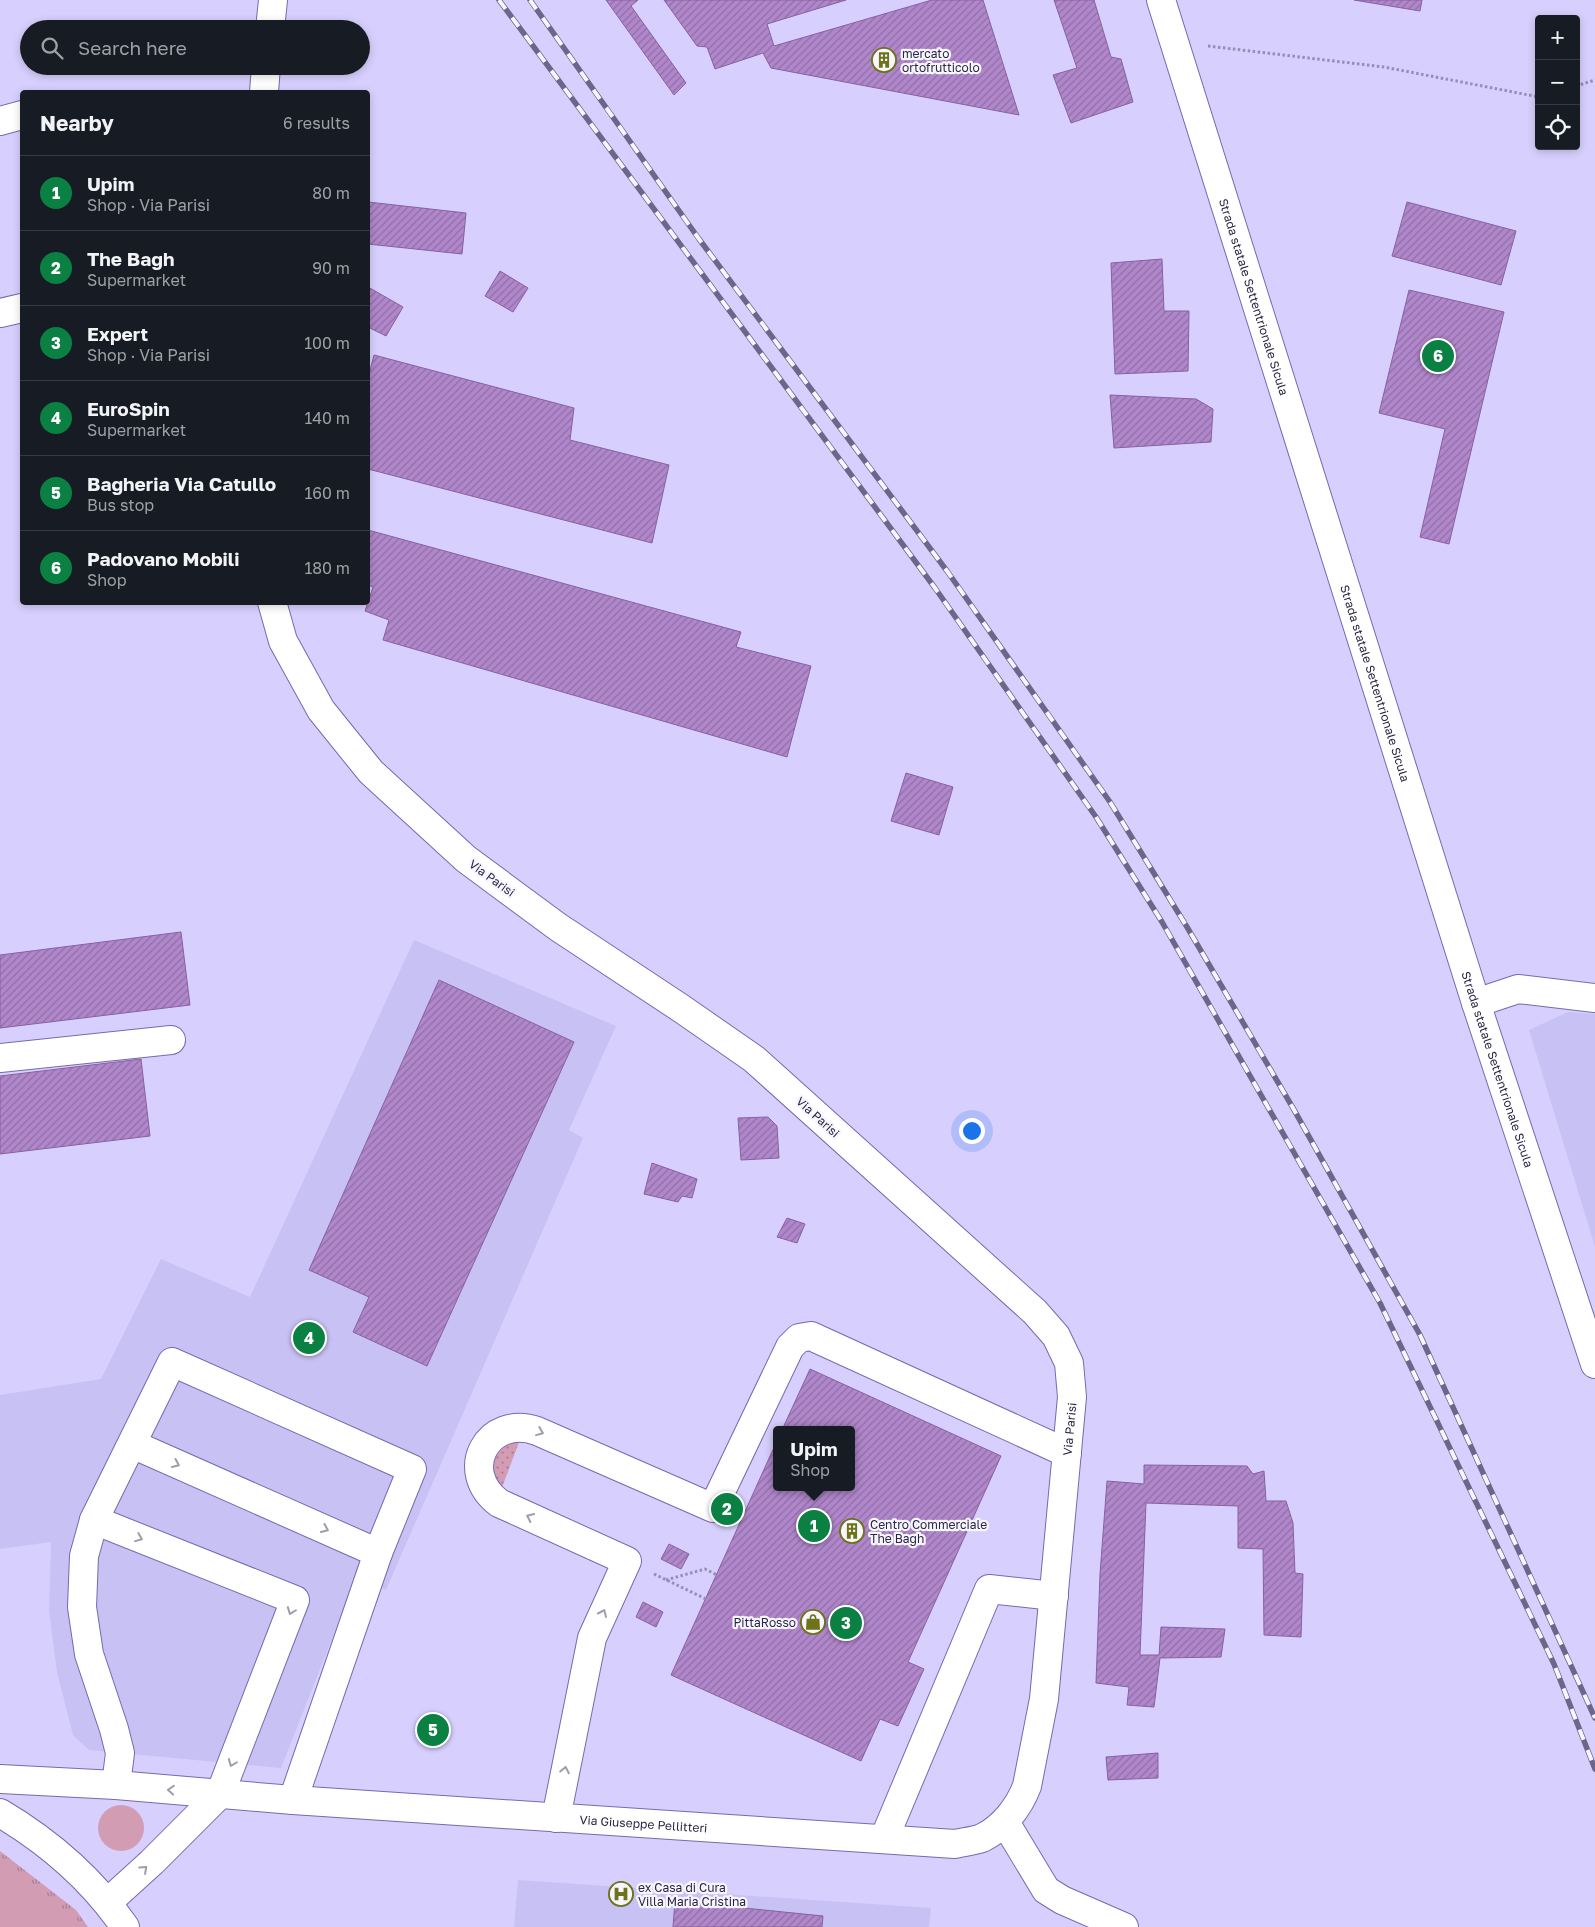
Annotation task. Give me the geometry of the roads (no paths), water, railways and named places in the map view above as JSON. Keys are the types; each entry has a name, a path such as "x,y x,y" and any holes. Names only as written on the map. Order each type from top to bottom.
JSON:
{"street":[{"path":"271,20 273,0"},
{"name":"Strada statale Settentrionale Sicula","path":"1161,0 1476,1003 1595,1364"},
{"path":"264,90 265,75"},
{"path":"0,121 20,116"},
{"path":"0,313 20,308"},
{"name":"Via Parisi","path":"273,605 283,642 321,710 372,772 466,858 558,927 754,1059 1035,1312 1056,1336 1069,1363 1072,1397 1044,1699 1031,1771"},
{"path":"1476,1003 1518,989 1595,998"},
{"path":"0,1058 171,1040"},
{"path":"556,1818 592,1638 627,1561 499,1503 489,1495 481,1480 479,1460 490,1438 500,1431 512,1427 525,1427 713,1508 790,1347 799,1338 811,1336 1067,1453"},
{"path":"116,1785 120,1753 89,1654 82,1607 84,1556 94,1520 172,1362 412,1469 378,1553 293,1800"},
{"path":"132,1444 378,1553"},
{"path":"94,1520 295,1600 220,1794 152,1862 108,1902"},
{"path":"884,1839 989,1589 1054,1596"},
{"name":"Via Giuseppe Pellitteri","path":"0,1779 116,1785 293,1800 955,1844 982,1838 1005,1822 1022,1799 1031,1771"},
{"path":"0,1812 30,1831 77,1870 108,1902 125,1927"},
{"path":"1005,1822 1046,1890 1062,1900 1124,1927"}],"railway":[{"path":"499,0 935,588 1096,817 1162,922 1380,1303 1554,1664 1595,1769"},
{"path":"530,0 699,239 947,571 1110,802 1187,927 1293,1108 1420,1335 1595,1718"}],"place":[{"name":"mercato ortofrutticolo","path":"884,60"},
{"name":"Padovano Mobili","path":"1438,356"},
{"name":"EuroSpin","path":"309,1338"},
{"name":"The Bagh","path":"727,1509"},
{"name":"Upim","path":"814,1526"},
{"name":"Centro Commerciale The Bagh","path":"852,1531"},
{"name":"PittaRosso","path":"813,1622"},
{"name":"Expert","path":"846,1623"},
{"name":"Bagheria Via Catullo","path":"433,1730"},
{"name":"ex Casa di Cura Villa Maria Cristina","path":"621,1894"}]}
